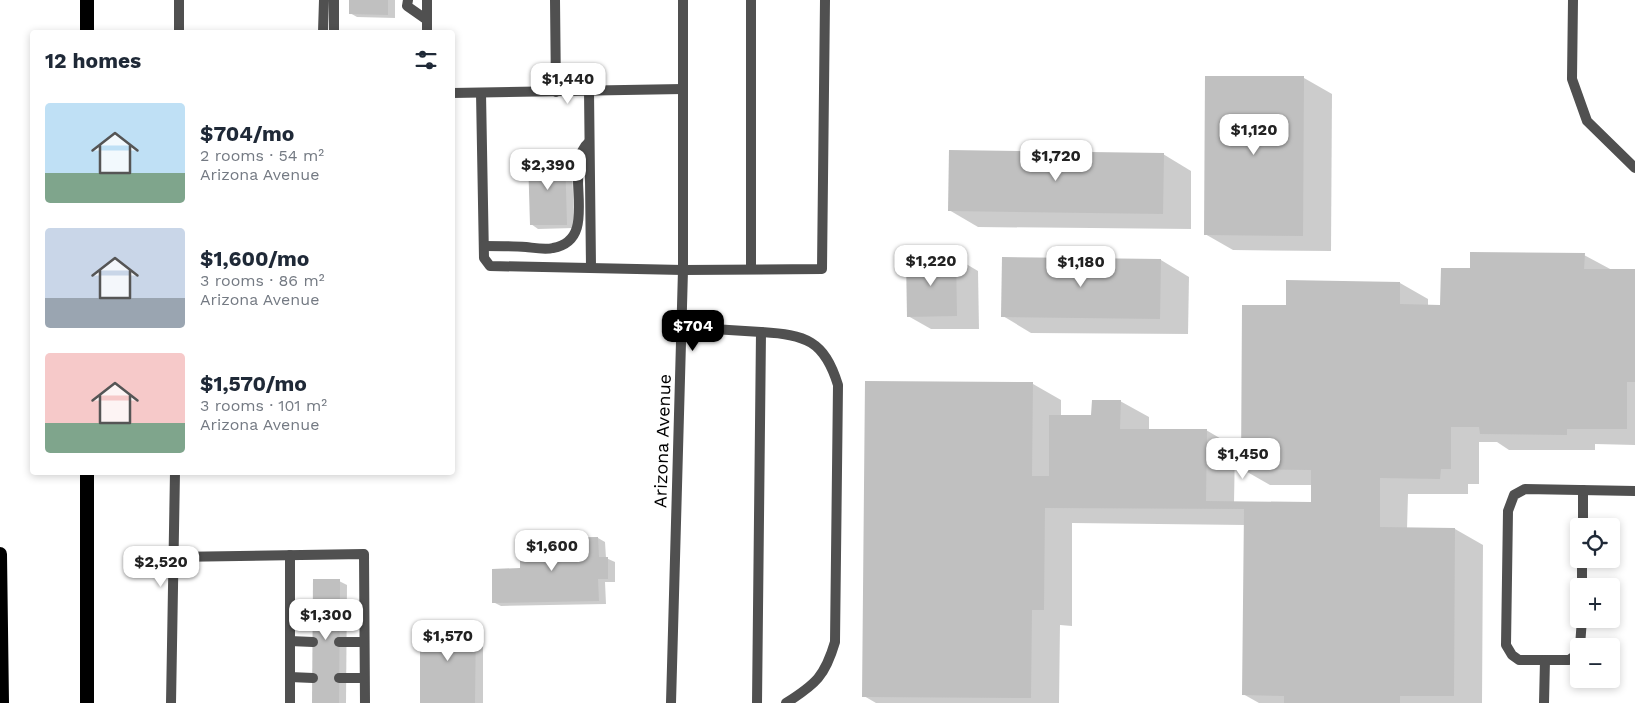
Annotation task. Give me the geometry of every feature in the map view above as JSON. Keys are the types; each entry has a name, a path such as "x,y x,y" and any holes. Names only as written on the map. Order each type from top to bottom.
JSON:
{"highway":[{"path":"87,0 87,30"},
{"path":"87,475 87,703"},
{"path":"0,554 2,703"}],"street":[{"path":"179,0 179,30"},
{"path":"323,30 324,0"},
{"path":"334,0 334,30"},
{"path":"408,0 408,6 427,20"},
{"path":"427,0 427,30"},
{"path":"555,0 556,92"},
{"name":"Arizona Avenue","path":"671,703 683,270 683,0"},
{"path":"751,0 751,269"},
{"path":"481,93 484,258 490,266 683,270 822,269 825,0"},
{"path":"1573,0 1572,79 1587,121 1635,168"},
{"path":"455,93 684,89"},
{"path":"589,91 591,267"},
{"path":"484,246 552,248 565,244 576,234 579,213 579,164 583,148 590,142"},
{"path":"681,327 784,333 817,346 832,364 838,385 834,642 829,662 816,683 786,703"},
{"path":"757,703 761,332"},
{"path":"171,703 175,475"},
{"path":"1570,659 1519,660 1512,655 1506,645 1508,511 1514,495 1525,489 1635,491"},
{"path":"1583,490 1583,518"},
{"path":"173,557 364,554 365,703"},
{"path":"290,555 290,703"},
{"path":"290,607 313,608"},
{"path":"340,608 364,609"},
{"path":"290,641 313,642"},
{"path":"339,642 364,642"},
{"path":"1544,703 1545,660"},
{"path":"290,677 313,678"},
{"path":"339,678 364,678"}],"building":[{"path":"349,0 388,0 388,15 349,14"},
{"path":"1205,76 1304,76 1303,236 1204,235"},
{"path":"949,150 1164,153 1163,214 948,211"},
{"path":"565,156 567,225 530,225 528,157"},
{"path":"1470,252 1585,253 1584,269 1635,269 1635,382 1627,382 1627,429 1567,429 1567,435 1480,434 1479,427 1451,427 1451,469 1441,469 1440,479 1380,478 1380,527 1455,528 1454,696 1400,696 1400,703 1284,703 1284,696 1242,695 1244,509 1045,508 1044,610 1032,610 1031,698 862,697 865,381 1033,382 1032,476 1049,476 1049,415 1091,415 1092,400 1121,400 1120,429 1207,429 1206,501 1311,502 1311,470 1241,469 1242,305 1286,305 1286,280 1400,282 1400,304 1440,305 1441,268 1470,268"},
{"path":"906,257 956,257 957,316 907,317"},
{"path":"1002,257 1161,259 1160,319 1001,317"},
{"path":"598,537 599,557 608,557 608,579 598,579 599,601 492,603 492,569 520,568 520,538"},
{"path":"313,579 340,579 339,703 312,703"},
{"path":"424,620 476,621 475,703 420,703 420,625 424,626"}]}
